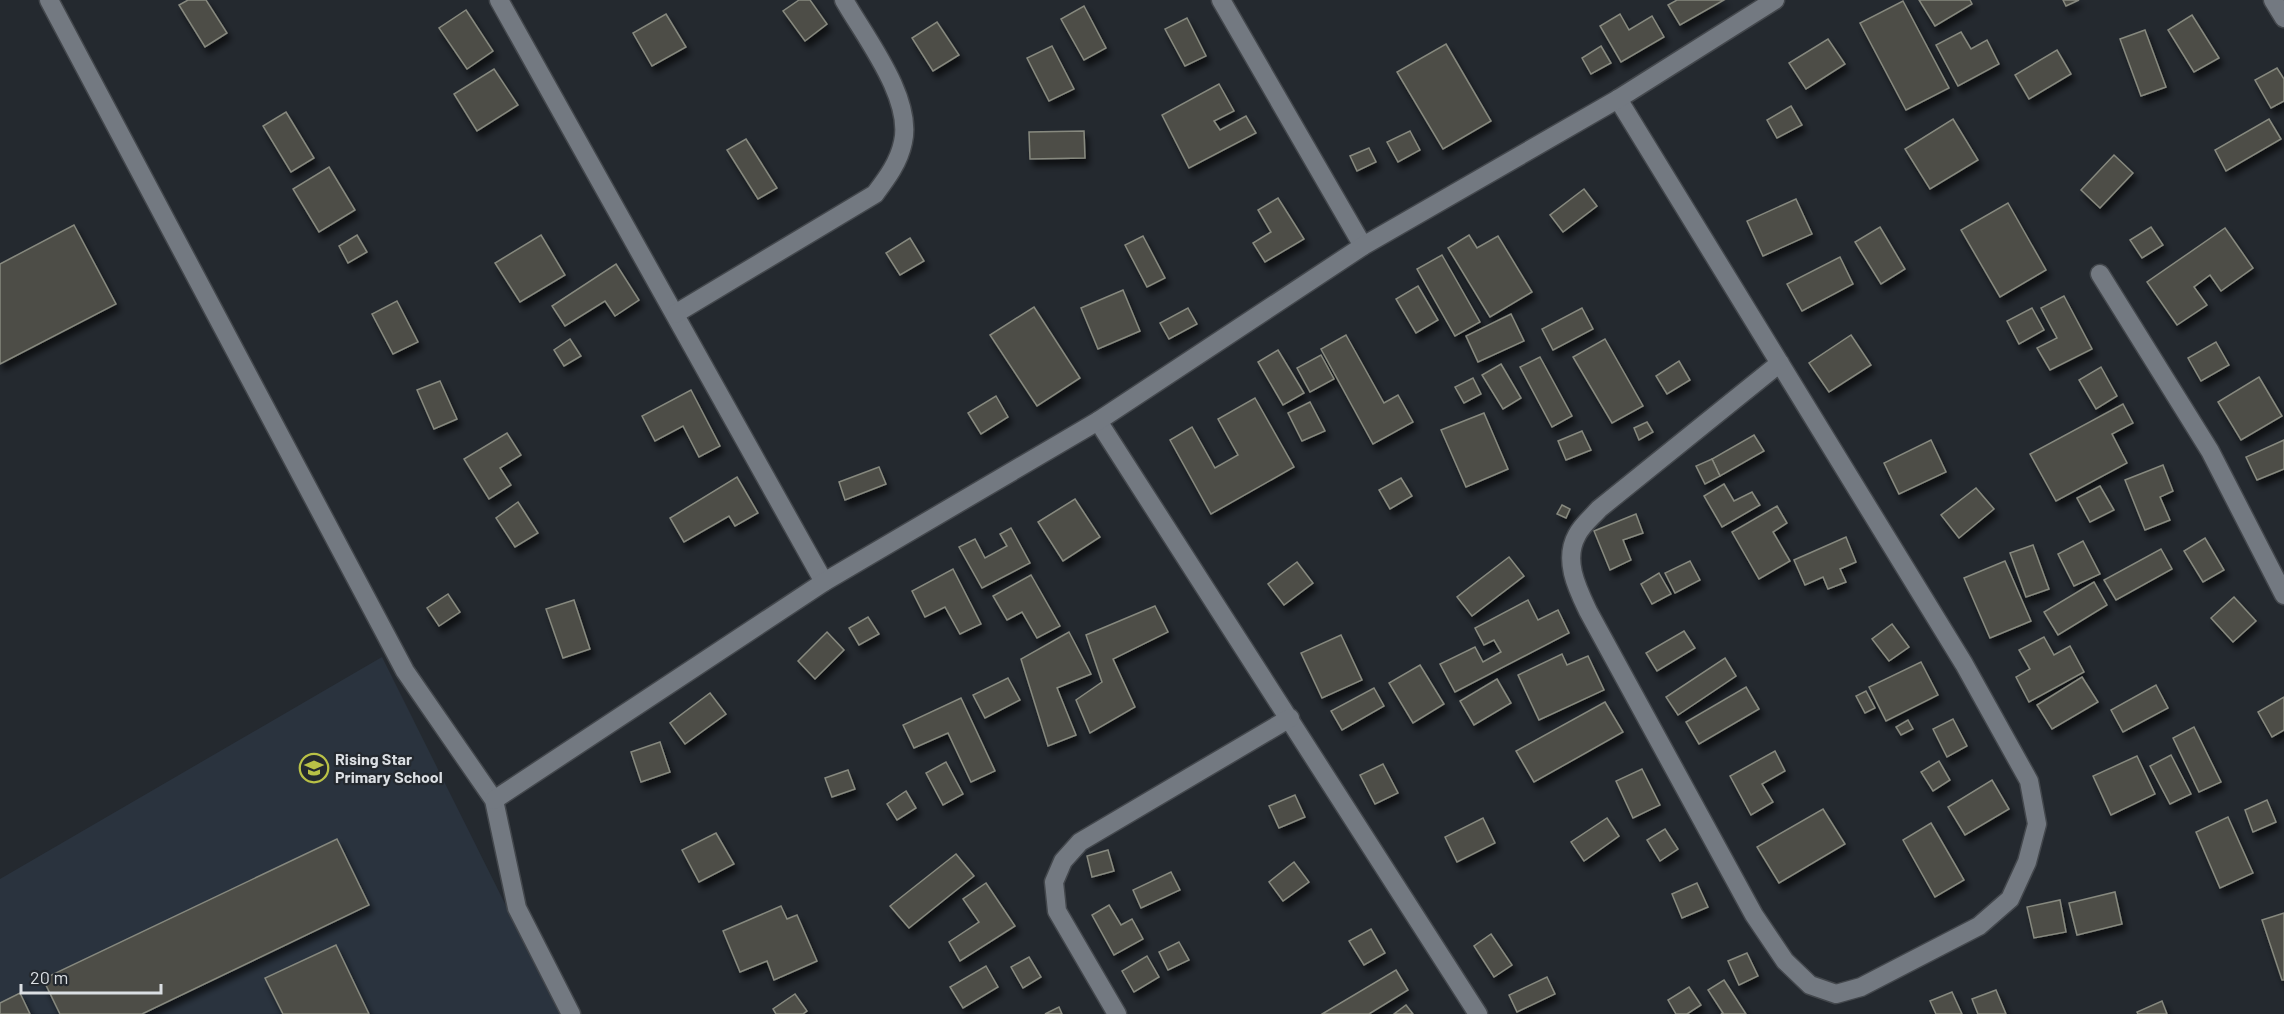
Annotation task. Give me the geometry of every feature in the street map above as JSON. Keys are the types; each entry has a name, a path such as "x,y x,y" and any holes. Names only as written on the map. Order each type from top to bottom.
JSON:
{"street":[{"path":"49,0 405,671 494,800 517,908 571,1014"},
{"path":"499,0 824,582"},
{"path":"675,314 875,194 893,169 904,141 903,113 892,82 844,0"},
{"path":"1221,0 1363,246"},
{"path":"494,800 824,582 1098,421 1363,246 1618,99 1775,0"},
{"path":"2272,0 2284,18"},
{"path":"1618,99 1780,363 1964,664 2029,781 2037,824 2027,862 2010,898 1979,926 1861,987 1836,994 1810,985 1785,962 1754,915 1588,611 1575,582 1571,558 1577,535 1599,509 1780,363"},
{"path":"2100,274 2210,451 2284,595"},
{"path":"1098,421 1478,1014"},
{"path":"1117,1014 1057,911 1054,882 1063,861 1080,842 1290,718"}],"shaded area":[{"name":"Rising Star Primary School","path":"382,657 560,1014 0,1014 0,879"}],"building":[{"path":"188,0 206,0 227,33 205,47 179,5"},
{"path":"799,0 810,0 827,24 805,41 783,11"},
{"path":"1677,0 1724,0 1680,25 1668,5"},
{"path":"1919,0 1970,0 1972,4 1935,26"},
{"path":"2063,0 2079,0 2066,6"},
{"path":"1903,1 1949,88 1906,110 1860,23"},
{"path":"1084,6 1106,48 1084,60 1061,19"},
{"path":"466,10 493,51 467,69 439,28"},
{"path":"666,14 686,47 652,66 633,33"},
{"path":"1620,14 1629,30 1652,16 1664,37 1621,62 1600,26"},
{"path":"2192,15 2219,58 2194,72 2168,30"},
{"path":"1187,18 1206,56 1185,66 1165,29"},
{"path":"937,22 959,55 933,71 912,38"},
{"path":"2145,30 2166,87 2141,96 2120,39"},
{"path":"1961,32 1971,49 1987,40 1999,64 1958,86 1936,45"},
{"path":"1828,39 1845,64 1806,89 1789,63"},
{"path":"1446,44 1491,121 1443,149 1397,72"},
{"path":"1052,46 1074,89 1049,101 1027,58"},
{"path":"1601,46 1611,63 1591,74 1582,58"},
{"path":"2057,50 2071,74 2029,99 2015,75"},
{"path":"2277,68 2284,79 2284,101 2271,108 2255,80"},
{"path":"494,69 518,105 477,131 454,94"},
{"path":"1219,84 1234,111 1214,121 1220,130 1246,116 1256,133 1189,168 1162,115"},
{"path":"1791,106 1802,125 1777,138 1767,120"},
{"path":"286,112 314,158 291,172 263,126"},
{"path":"1953,119 1978,160 1930,189 1905,149"},
{"path":"2269,119 2281,139 2226,171 2215,150"},
{"path":"1084,131 1085,158 1030,159 1029,132"},
{"path":"1410,131 1420,150 1398,162 1387,142"},
{"path":"746,139 777,188 758,199 727,150"},
{"path":"1369,148 1376,162 1357,171 1350,156"},
{"path":"2114,155 2133,173 2100,208 2081,190"},
{"path":"329,167 355,210 319,232 293,189"},
{"path":"1584,189 1597,206 1563,232 1550,215"},
{"path":"1278,198 1304,239 1265,262 1253,243 1271,232 1258,210"},
{"path":"1796,199 1812,234 1763,256 1747,221"},
{"path":"2008,203 2046,270 2000,297 1961,230"},
{"path":"74,225 116,304 0,364 0,264"},
{"path":"1880,227 1905,269 1881,284 1855,242"},
{"path":"2151,227 2163,245 2142,258 2130,240"},
{"path":"2225,228 2253,268 2221,291 2210,275 2194,287 2207,305 2177,325 2147,282"},
{"path":"357,235 367,252 348,263 339,246"},
{"path":"541,235 565,275 520,302 495,263"},
{"path":"1469,235 1477,248 1498,236 1532,292 1490,317 1448,248"},
{"path":"1143,236 1165,278 1147,287 1125,245"},
{"path":"910,238 924,261 900,275 886,253"},
{"path":"1442,255 1480,322 1455,336 1417,269"},
{"path":"1840,257 1853,284 1802,311 1787,284"},
{"path":"616,264 639,300 615,316 605,301 565,326 552,306"},
{"path":"1418,286 1438,320 1416,333 1396,299"},
{"path":"1123,290 1140,331 1098,349 1081,308"},
{"path":"2064,296 2092,349 2050,370 2037,348 2057,338 2041,308"},
{"path":"397,301 418,342 393,354 372,314"},
{"path":"1034,307 1080,378 1037,406 990,335"},
{"path":"1188,308 1197,324 1169,339 1160,323"},
{"path":"1582,308 1593,329 1553,350 1542,329"},
{"path":"2032,308 2044,330 2019,344 2007,321"},
{"path":"1511,314 1524,341 1478,362 1466,336"},
{"path":"1346,335 1384,403 1398,395 1413,422 1373,444 1321,349"},
{"path":"1851,335 1871,365 1829,392 1809,363"},
{"path":"570,339 581,356 564,366 554,350"},
{"path":"1605,339 1643,406 1612,423 1573,357"},
{"path":"2216,342 2229,365 2201,381 2188,358"},
{"path":"1278,350 1304,393 1283,405 1258,362"},
{"path":"1321,355 1334,379 1310,392 1297,368"},
{"path":"1540,357 1572,416 1552,427 1520,367"},
{"path":"1679,361 1690,380 1667,394 1656,376"},
{"path":"1501,364 1521,398 1503,409 1482,375"},
{"path":"2101,367 2117,396 2096,409 2079,380"},
{"path":"2259,377 2282,416 2241,440 2218,402"},
{"path":"1473,378 1481,394 1464,403 1455,387"},
{"path":"440,381 457,419 434,429 417,390"},
{"path":"691,390 720,446 699,457 683,426 655,441 642,416"},
{"path":"996,396 1008,417 981,434 968,413"},
{"path":"1255,398 1294,467 1211,514 1170,440 1192,427 1215,468 1238,455 1218,419"},
{"path":"1310,402 1325,431 1302,441 1288,413"},
{"path":"2123,404 2133,423 2112,434 2127,463 2056,501 2030,454"},
{"path":"1484,413 1508,469 1466,487 1441,430"},
{"path":"1647,422 1653,432 1639,440 1634,428"},
{"path":"1582,431 1591,450 1566,460 1558,441"},
{"path":"507,433 521,455 500,468 511,485 489,499 464,459"},
{"path":"1754,435 1764,451 1720,476 1712,459"},
{"path":"1931,440 1946,472 1899,494 1884,463"},
{"path":"2284,440 2284,469 2257,480 2246,457"},
{"path":"1712,459 1720,476 1705,484 1696,466"},
{"path":"2163,465 2173,491 2160,497 2170,520 2145,530 2125,480"},
{"path":"879,467 886,484 845,500 839,482"},
{"path":"737,477 758,513 735,526 729,516 684,542 670,518"},
{"path":"1401,478 1412,496 1390,509 1379,490"},
{"path":"1724,484 1734,501 1752,492 1760,505 1722,527 1704,496"},
{"path":"2100,486 2114,510 2090,522 2077,498"},
{"path":"1976,488 1994,509 1959,538 1941,515"},
{"path":"1075,499 1100,537 1063,561 1038,522"},
{"path":"518,502 538,533 515,547 496,518"},
{"path":"1562,505 1570,509 1566,518 1557,514"},
{"path":"1777,506 1787,523 1773,532 1790,561 1759,579 1732,532"},
{"path":"1636,514 1643,533 1623,540 1631,560 1610,570 1594,531"},
{"path":"1011,528 1030,563 982,588 959,547 975,539 985,558 1007,546 1000,534"},
{"path":"1846,537 1856,562 1840,569 1846,582 1828,589 1823,577 1805,585 1794,560"},
{"path":"2205,538 2224,570 2203,582 2184,551"},
{"path":"2083,541 2100,574 2074,586 2058,554"},
{"path":"2033,545 2049,589 2026,597 2010,553"},
{"path":"2161,549 2172,569 2116,600 2104,580"},
{"path":"1509,557 1524,576 1472,616 1457,597"},
{"path":"1690,561 1700,580 1675,593 1665,573"},
{"path":"2005,561 2031,621 1990,638 1964,578"},
{"path":"1297,562 1313,583 1284,605 1268,584"},
{"path":"953,569 981,624 960,634 945,607 925,617 912,591"},
{"path":"1659,573 1671,594 1652,604 1641,584"},
{"path":"1031,575 1060,626 1037,638 1022,612 1007,620 993,596"},
{"path":"2094,582 2107,605 2058,635 2044,612"},
{"path":"448,594 460,612 439,626 427,608"},
{"path":"2234,597 2256,621 2233,642 2211,618"},
{"path":"574,600 590,649 563,658 546,609"},
{"path":"1528,600 1538,620 1558,610 1569,633 1455,692 1440,664 1475,647 1483,662 1501,652 1494,640 1484,645 1475,628"},
{"path":"1155,606 1168,632 1113,659 1135,707 1090,733 1076,700 1102,682 1086,635"},
{"path":"868,617 879,634 859,645 849,628"},
{"path":"1892,624 1909,647 1889,661 1872,639"},
{"path":"1684,631 1695,648 1657,671 1646,653"},
{"path":"827,632 844,650 815,679 798,661"},
{"path":"1069,632 1091,674 1057,688 1076,735 1048,746 1021,659"},
{"path":"1341,635 1362,680 1322,698 1301,653"},
{"path":"2044,637 2054,655 2070,646 2084,672 2029,702 2016,677 2030,669 2019,650"},
{"path":"1562,654 1567,665 1588,656 1604,690 1539,720 1518,675"},
{"path":"1725,658 1736,676 1678,715 1666,697"},
{"path":"1921,662 1938,695 1886,721 1869,687"},
{"path":"1420,665 1444,704 1413,723 1389,683"},
{"path":"2082,677 2098,702 2052,729 2037,705"},
{"path":"1008,678 1020,700 985,718 973,695"},
{"path":"1497,679 1511,703 1474,725 1460,701"},
{"path":"2156,685 2168,708 2123,732 2111,710"},
{"path":"1746,687 1759,709 1699,744 1686,722"},
{"path":"1374,688 1384,706 1342,730 1331,711"},
{"path":"1866,691 1875,708 1865,713 1856,696"},
{"path":"710,693 726,714 685,744 670,723"},
{"path":"2284,697 2284,730 2272,737 2258,712"},
{"path":"961,698 995,771 971,782 948,733 914,748 903,725"},
{"path":"1605,702 1623,732 1534,782 1516,751"},
{"path":"1953,719 1967,746 1947,757 1933,729"},
{"path":"1908,720 1913,729 1901,735 1896,727"},
{"path":"2194,727 2221,782 2199,792 2173,738"},
{"path":"660,742 670,772 641,782 631,752"},
{"path":"1775,751 1785,771 1762,784 1773,802 1751,815 1730,776"},
{"path":"2171,755 2191,794 2170,804 2150,766"},
{"path":"2137,756 2155,794 2111,815 2093,776"},
{"path":"1939,761 1950,780 1933,791 1921,772"},
{"path":"946,762 963,794 943,805 926,773"},
{"path":"1383,764 1398,793 1375,804 1360,775"},
{"path":"1642,769 1660,805 1633,818 1616,781"},
{"path":"848,770 855,789 832,797 825,778"},
{"path":"1992,780 2009,809 1965,835 1948,807"},
{"path":"906,791 916,808 897,820 887,804"},
{"path":"1295,795 1305,817 1279,828 1269,806"},
{"path":"2267,800 2276,822 2253,832 2245,810"},
{"path":"1823,809 1845,844 1779,883 1757,847"},
{"path":"2228,817 2253,873 2220,888 2196,832"},
{"path":"1483,818 1495,843 1457,862 1445,837"},
{"path":"1607,818 1619,836 1584,861 1571,842"},
{"path":"1931,823 1964,880 1935,897 1903,840"},
{"path":"1665,829 1678,849 1660,861 1647,840"},
{"path":"716,833 734,864 699,882 682,850"},
{"path":"337,839 369,905 142,1014 60,1014 43,979"},
{"path":"1108,850 1114,871 1092,877 1087,856"},
{"path":"956,854 974,876 909,928 890,906"},
{"path":"1294,862 1309,882 1283,901 1269,882"},
{"path":"1171,872 1180,890 1141,908 1133,890"},
{"path":"986,883 1015,926 960,961 949,942 979,922 963,899"},
{"path":"1697,883 1708,907 1682,918 1672,894"},
{"path":"2115,892 2122,924 2077,935 2069,903"},
{"path":"2060,900 2066,932 2034,938 2027,907"},
{"path":"1109,905 1121,925 1132,919 1143,939 1114,955 1092,915"},
{"path":"781,906 787,919 797,915 817,961 774,980 767,961 740,972 723,931"},
{"path":"2284,913 2284,980 2282,980 2262,920"},
{"path":"1371,929 1385,953 1364,965 1349,941"},
{"path":"1491,934 1512,965 1494,977 1474,946"},
{"path":"1179,942 1189,960 1168,970 1159,952"},
{"path":"336,945 369,1014 283,1014 265,978"},
{"path":"1747,953 1758,976 1739,985 1728,961"},
{"path":"1147,956 1159,977 1134,992 1122,971"},
{"path":"1029,957 1041,977 1023,988 1011,967"},
{"path":"986,966 998,987 963,1008 950,987"},
{"path":"1396,970 1408,990 1369,1014 1322,1014"},
{"path":"1547,977 1555,994 1517,1012 1509,995"},
{"path":"1724,980 1746,1014 1721,1014 1723,1013 1708,990"},
{"path":"1689,987 1701,1005 1687,1014 1676,1014 1668,1000"},
{"path":"1996,990 2006,1014 1978,1014 1972,999"},
{"path":"1952,992 1962,1014 1936,1014 1930,1001"},
{"path":"20,993 30,1014 0,1014 0,1003"},
{"path":"795,994 807,1011 803,1014 776,1014 773,1009"},
{"path":"2162,1001 2167,1014 2138,1014 2137,1012"},
{"path":"1406,1005 1413,1014 1394,1014"},
{"path":"1059,1007 1062,1014 1045,1014"}],"place":[{"name":"Rising Star Primary School","path":"314,768"}]}
